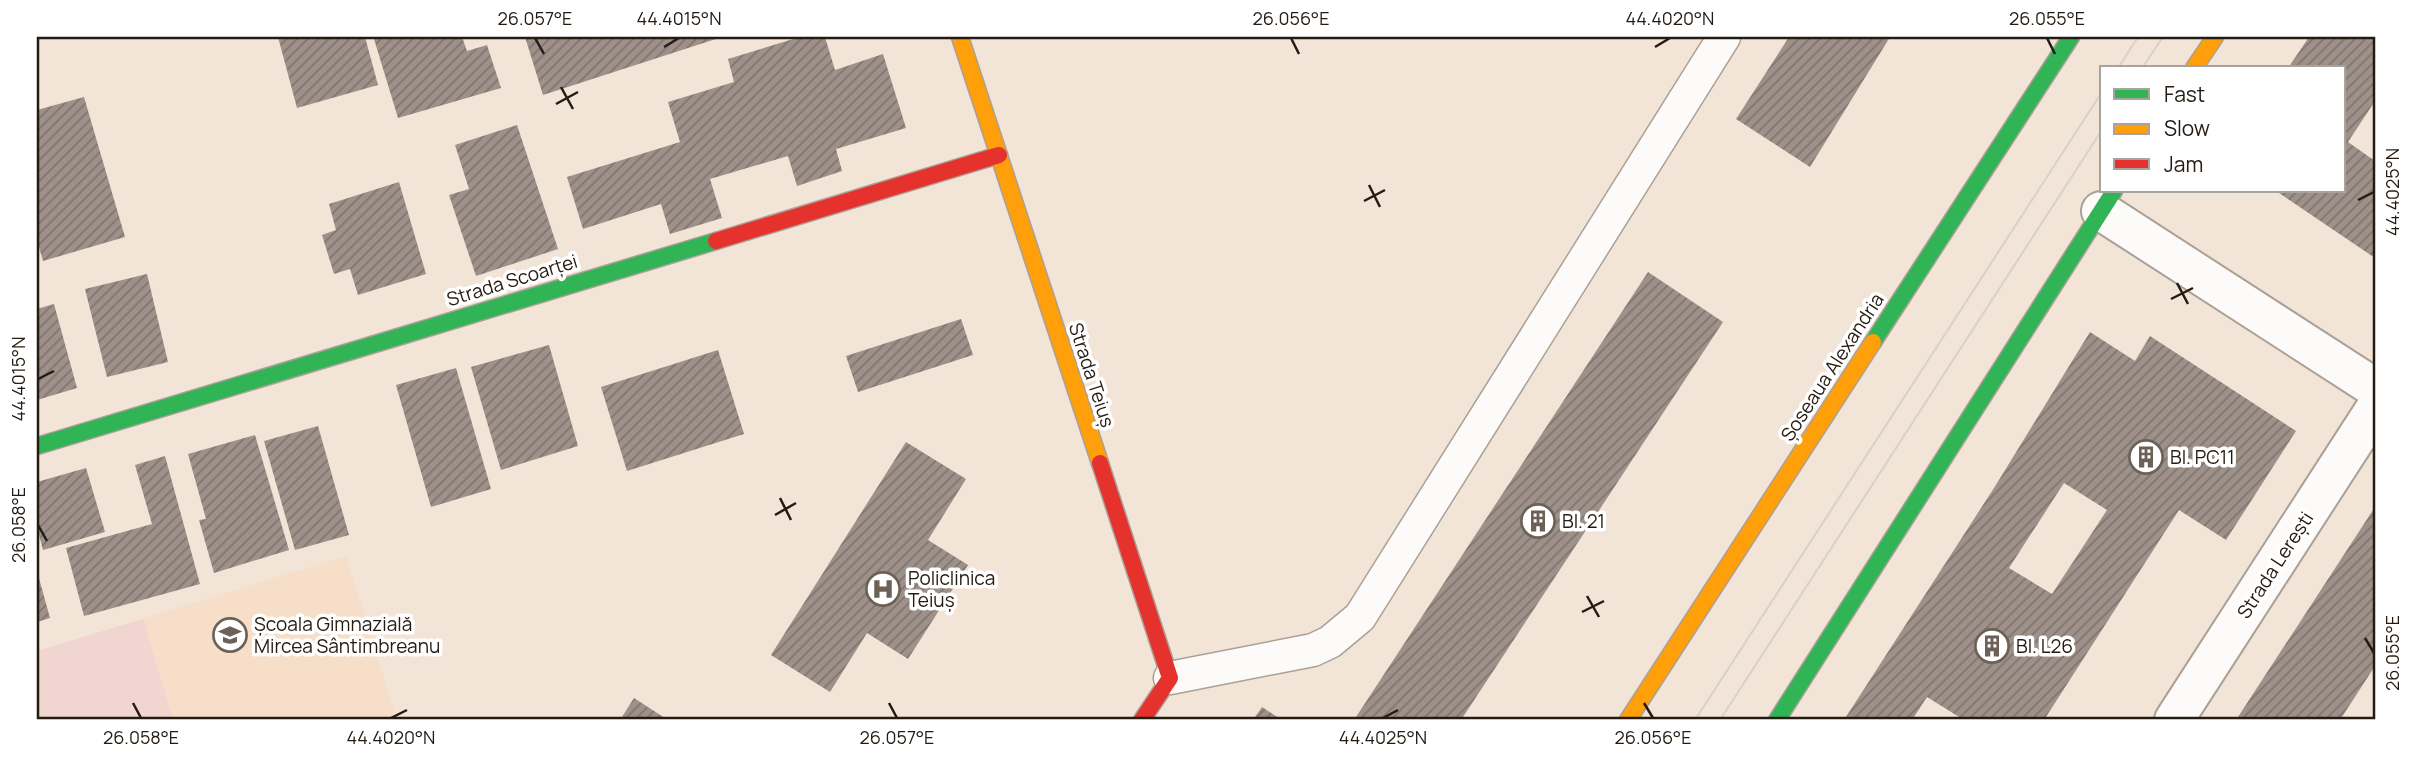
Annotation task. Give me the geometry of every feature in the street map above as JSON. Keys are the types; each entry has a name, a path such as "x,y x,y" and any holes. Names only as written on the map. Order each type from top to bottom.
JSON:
{"street":[{"name":"Strada Teiuș","path":"960,37 1170,678"},
{"name":"Șoseaua Alexandria","path":"1628,720 2071,37"},
{"path":"2195,66 2215,37"},
{"name":"Strada Scoarței","path":"37,446 999,155"},
{"path":"1777,720 2108,201 2375,388"},
{"name":"Strada Lerești","path":"2174,720 2375,409"},
{"path":"1142,720 1170,678"}],"lane":[{"path":"1170,678 1313,650 1330,642 1360,617 1724,37"}],"shaded area":[{"name":"Școala Gimnazială Mircea Sântimbreanu","path":"346,556 397,720 37,720 37,651"},
{"path":"143,619 173,720 37,720 37,651"}],"building":[{"path":"278,37 365,37 378,85 297,108"},
{"path":"462,37 467,51 487,45 501,88 398,118 374,39"},
{"path":"525,37 722,37 543,95"},
{"path":"800,37 825,37 835,70 883,54 906,128 836,149 842,171 797,186 788,156 710,179 722,218 670,234 661,204 583,229 567,177 680,142 668,102 734,82 728,59"},
{"path":"1789,37 1890,37 1810,167 1736,119"},
{"path":"2309,37 2375,37 2375,101 2348,142 2375,161 2375,258 2277,192 2346,192 2346,66 2289,66"},
{"path":"84,97 125,237 43,261 37,240 37,110"},
{"path":"517,125 558,249 476,276 449,195 469,189 455,145"},
{"path":"399,182 426,274 358,295 350,269 334,274 322,235 336,230 329,204"},
{"name":"Bl. 21","path":"1648,272 1723,322 1461,720 1354,720"},
{"path":"147,274 168,362 107,377 85,289"},
{"path":"54,304 77,388 37,400 37,309"},
{"path":"961,319 973,355 858,392 846,356"},
{"path":"2090,332 2135,361 2150,336 2296,431 2226,540 2179,510 2044,720 1964,720 1927,697 1912,720 1844,720 1994,488","holes":["2064,483 2107,510 2052,594 2009,568"]},
{"path":"549,345 578,446 501,470 471,367"},
{"path":"718,350 744,434 627,471 601,387"},
{"path":"456,368 491,489 431,507 396,385"},
{"path":"318,426 349,535 295,550 264,441"},
{"path":"255,435 289,550 214,573 199,520 206,519 188,454"},
{"name":"Policlinica Teiuș","path":"906,442 966,479 928,540 968,565 908,659 867,633 830,692 771,655"},
{"path":"165,456 200,584 84,616 66,548 152,524 135,465"},
{"path":"86,468 105,532 43,550 37,527 37,482"},
{"path":"2375,507 2375,666 2340,720 2236,720"},
{"path":"37,571 50,618 37,622"},
{"path":"634,698 668,720 620,720"},
{"path":"1262,707 1282,720 1253,720"}],"tram line":[{"path":"2119,66 2138,37"},
{"path":"2143,66 2163,37"},
{"path":"1695,720 2100,95"},
{"path":"1720,720 2100,133"}],"traffic: fast":[{"path":"1873,342 2071,37"},
{"path":"1777,720 2113,192"},
{"path":"37,446 716,241"}],"traffic: slow":[{"path":"960,37 1100,463"},
{"path":"2195,66 2215,37"},
{"path":"1628,720 1873,342"}],"traffic: jam":[{"path":"716,241 999,155"},
{"path":"1100,463 1170,678 1142,720"}],"place":[{"name":"Bl. PC11","path":"2146,457"},
{"name":"Bl. 21","path":"1538,521"},
{"name":"Policlinica Teiuș","path":"883,589"},
{"name":"Școala Gimnazială Mircea Sântimbreanu","path":"230,635"},
{"name":"Bl. L26","path":"1992,646"}]}
